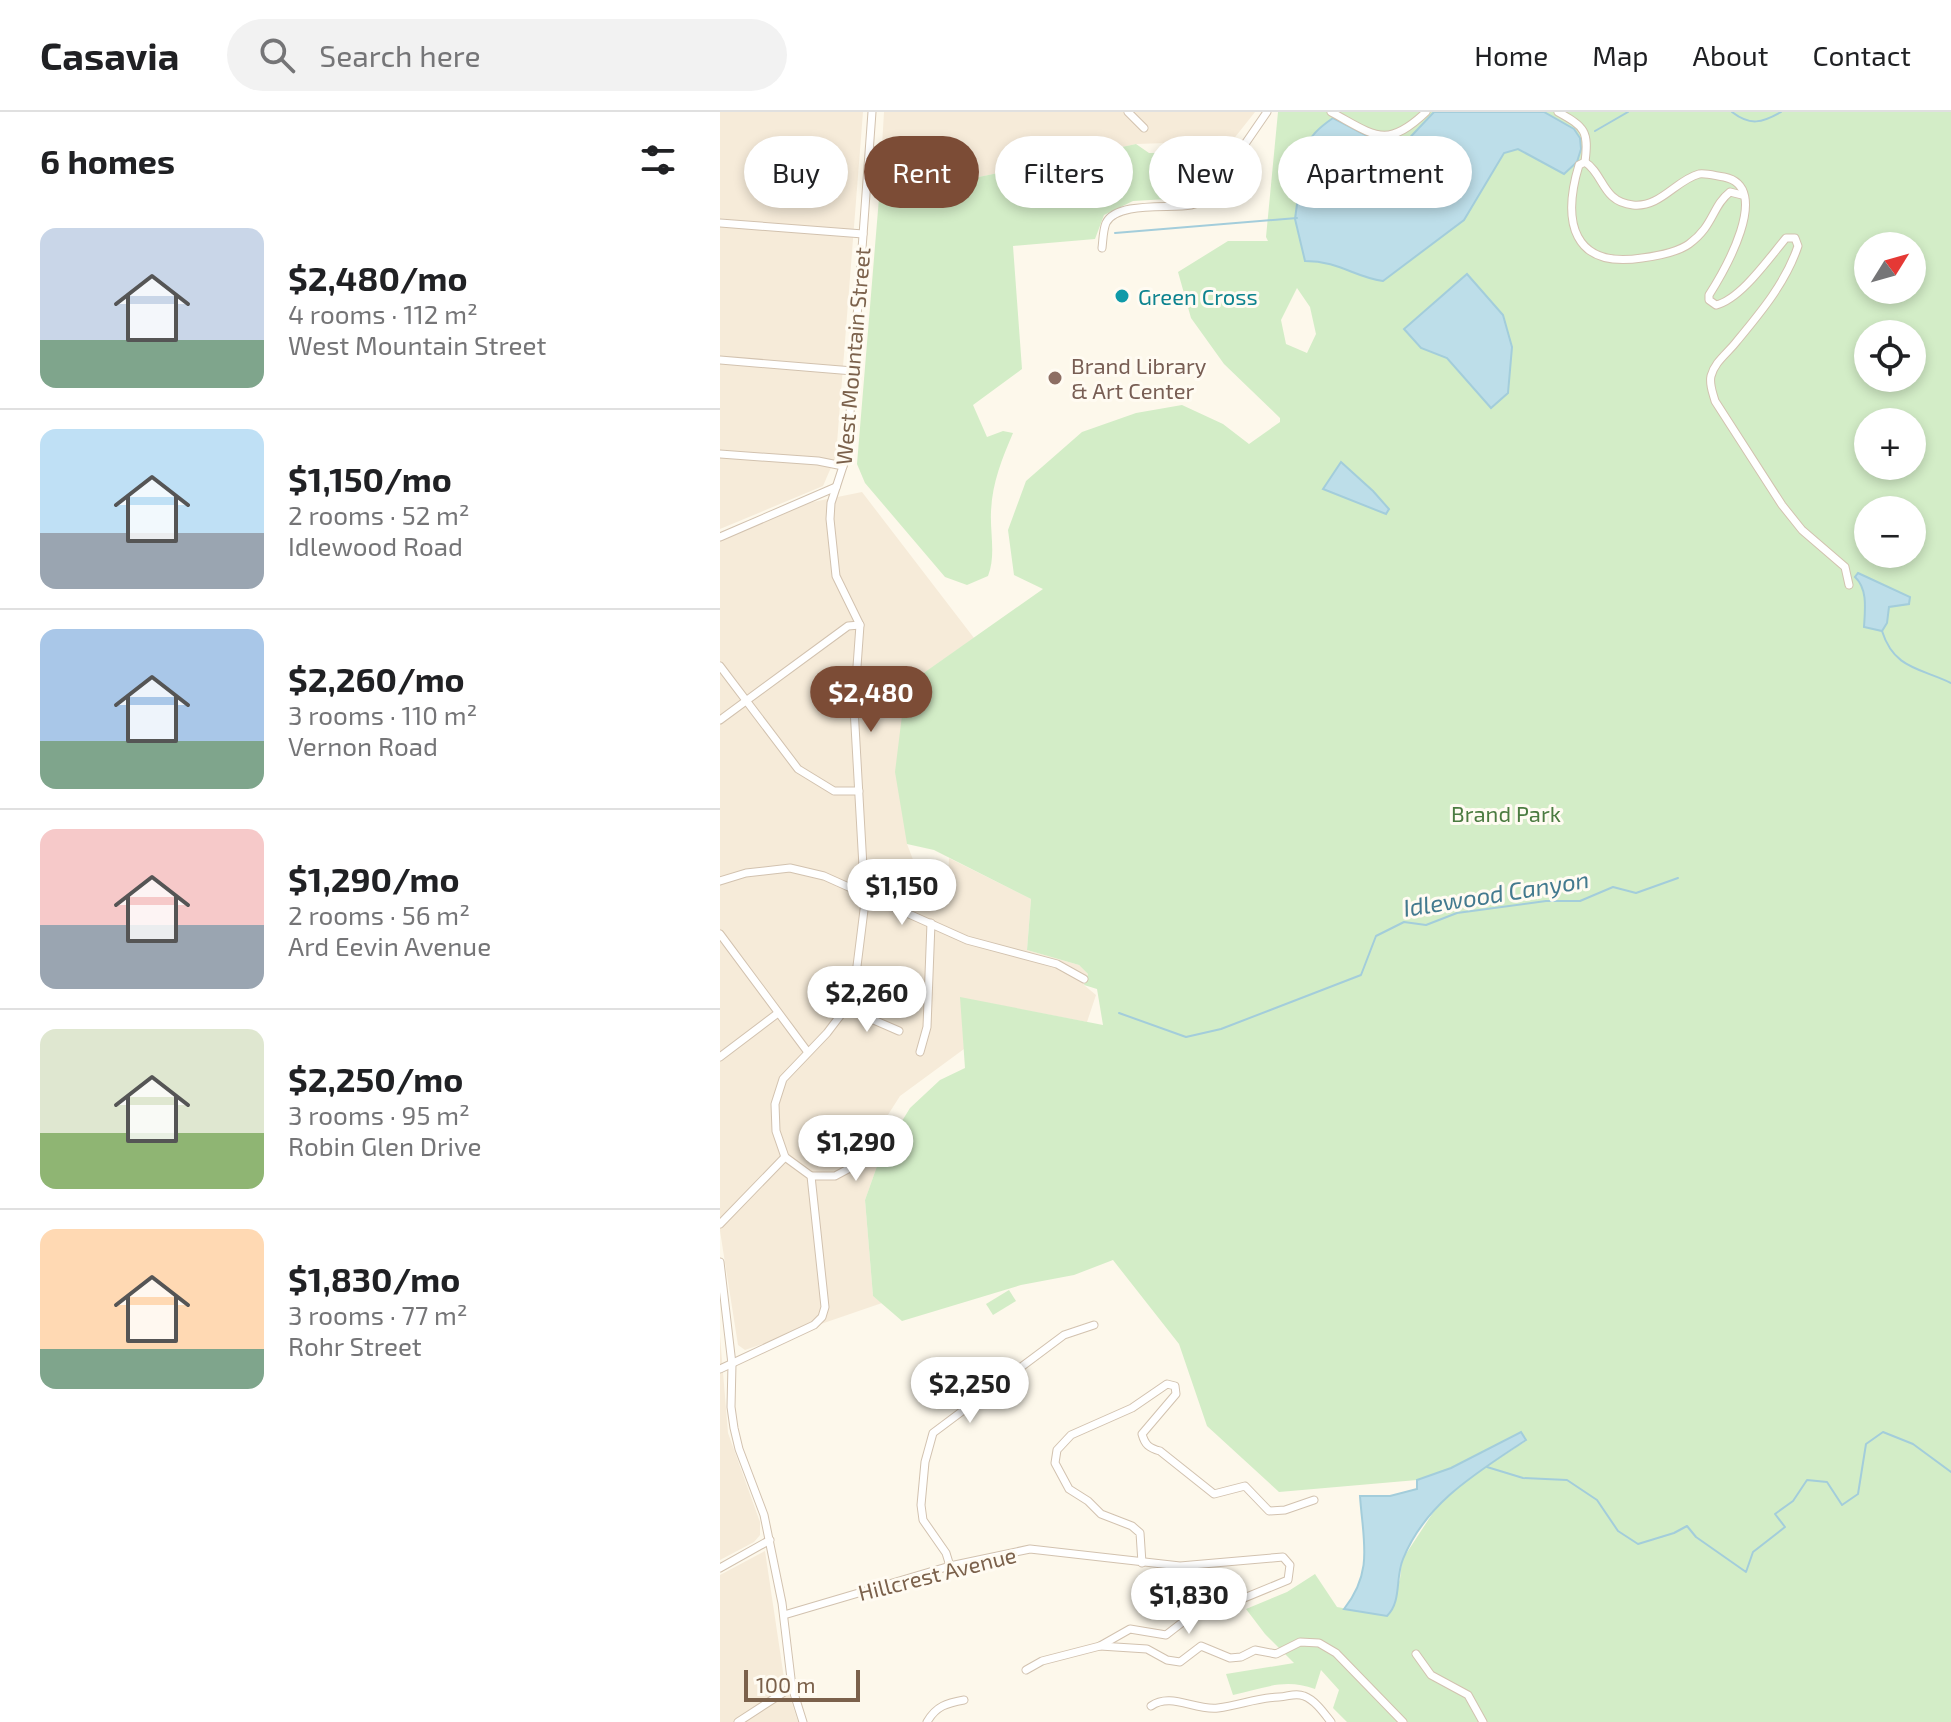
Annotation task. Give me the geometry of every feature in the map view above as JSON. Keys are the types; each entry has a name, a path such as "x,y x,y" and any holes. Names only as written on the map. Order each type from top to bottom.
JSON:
{"street":[{"name":"West Mountain Street","path":"860,625 836,576 830,519 831,503 847,454 872,112"},
{"path":"1128,112 1144,128"},
{"path":"1102,248 1107,222 1113,215 1129,209 1190,205 1202,201 1212,192 1267,112"},
{"path":"1331,112 1380,137 1393,136 1426,112"},
{"path":"1558,112 1576,122 1584,133 1587,141 1585,162"},
{"path":"1585,162 1590,165 1603,188 1618,201 1633,205 1645,205 1657,200 1695,175 1704,173 1730,179 1744,196 1746,205 1739,238 1709,295 1712,304 1725,303 1736,295 1786,238 1795,238 1798,246 1781,284 1716,365 1710,383 1715,401 1782,505 1802,530 1845,567 1849,585"},
{"path":"1585,162 1579,165 1571,190 1572,227 1578,241 1597,255 1616,260 1649,257 1686,246 1705,231 1721,199 1730,192 1744,196"},
{"path":"720,223 863,234"},
{"path":"720,360 853,371"},
{"path":"720,454 818,461 843,466"},
{"path":"720,537 836,487"},
{"path":"720,720 848,626 860,625 854,708 865,894 856,974 846,1008 783,1079 775,1104 776,1131 785,1157 811,1176 835,1176 850,1168 858,1137"},
{"path":"720,666 798,769 834,791 859,791"},
{"path":"720,881 746,873 790,868 824,876 967,940 1057,964 1084,979"},
{"path":"920,1052 927,1027 931,923"},
{"path":"720,934 807,1051"},
{"path":"846,1008 899,1031"},
{"path":"720,1057 778,1013"},
{"path":"720,1224 785,1157"},
{"path":"720,1369 814,1325 822,1317 825,1307 811,1176"},
{"path":"720,1262 732,1364 734,1428 770,1540 784,1615 792,1687 803,1722"},
{"path":"950,1566 946,1553 923,1520 921,1505 925,1462 933,1433 1064,1335 1094,1325"},
{"path":"1142,1563 1140,1533 1132,1526 1101,1514 1069,1489 1055,1463 1057,1450 1071,1435 1132,1408 1167,1384 1175,1386 1176,1394 1142,1434 1144,1443 1151,1449 1160,1451 1214,1494 1245,1486 1269,1511 1285,1510 1314,1500"},
{"path":"720,1568 770,1540"},
{"name":"Hillcrest Avenue","path":"784,1615 950,1566 1030,1549 1180,1566 1283,1557 1290,1565 1288,1580 1220,1608 1200,1612 1166,1635 1130,1629 1100,1646"},
{"path":"1026,1670 1042,1661 1100,1646 1147,1649 1167,1660 1180,1662 1201,1646 1230,1658 1241,1657 1255,1650 1276,1654 1300,1642 1319,1643 1336,1653 1403,1722"},
{"path":"1416,1654 1431,1675 1468,1695 1483,1722"},
{"path":"738,1722 792,1687"},
{"path":"1151,1706 1171,1700 1215,1709 1269,1696 1296,1694 1305,1696 1331,1722"},
{"path":"927,1722 943,1704 964,1700"}],"shaded area":[{"path":"720,112 863,112 836,456 823,486 720,529"},
{"path":"884,112 1255,112 1236,136 1149,136 1149,144 1133,145 1133,136 995,136 995,174 979,177 979,136 883,136"},
{"path":"862,492 974,638 908,684 905,691 907,844 917,870 948,880 949,858 1031,899 1027,950 1079,965 1088,974 1084,985 1096,995 1087,1022 961,998 964,1049 900,1096 877,1132 881,1155 865,1200 873,1296 882,1303 745,1350 738,1345 720,1231 720,541 808,503"},
{"path":"720,1336 728,1433 760,1522 760,1535 754,1542 720,1560"},
{"path":"765,1551 784,1678 798,1722 720,1722 720,1575"}],"green space":[{"name":"Brand Park","path":"1278,112 1951,112 1951,1722 1347,1722 1333,1708 1339,1690 1321,1670 1315,1689 1284,1684 1233,1695 1226,1674 1294,1663 1265,1634 1246,1609 1287,1592 1315,1574 1337,1607 1387,1616 1400,1579 1402,1560 1440,1502 1464,1481 1526,1441 1417,1480 1279,1492 1207,1426 1179,1344 1113,1260 1074,1275 1021,1285 902,1321 873,1296 865,1200 881,1155 910,1108 940,1080 965,1068 960,997 1103,1025 1097,989 1084,985 1088,974 1079,965 1027,950 1031,899 934,850 907,844 895,772 905,691 912,687 908,684 1043,589 1014,575 1008,530 1026,481 1082,432 1136,413 1182,405 1223,424 1249,444 1280,422 1280,418 1224,364 1191,318 1178,272 1228,241 1268,241","holes":["1297,288 1310,307 1316,334 1307,353 1286,344 1281,320"]},
{"path":"1133,145 1149,153 1149,200 1133,201"},
{"path":"995,174 995,208 1118,208 1104,215 1095,239 1013,246 1022,369 973,405 987,437 1003,431 1013,433 993,491 992,552 988,576 967,585 945,577 865,483 857,464 878,208 979,208 979,177"},
{"path":"1009,1290 1016,1301 993,1315 986,1304"}],"water":[{"path":"1434,112 1544,112 1574,129 1580,138 1581,149 1577,162 1564,174 1518,149 1504,153 1472,207 1472,136 1411,136"},
{"path":"1333,118 1367,136 1313,136"},
{"path":"1296,208 1471,208 1464,220 1383,281 1337,266 1305,261 1295,219"},
{"path":"1467,274 1503,315 1512,347 1508,393 1491,408 1447,358 1421,348 1404,329"},
{"path":"1341,462 1389,509 1386,514 1323,489"},
{"path":"1858,573 1910,597 1909,604 1889,607 1887,623 1882,631 1864,627 1865,600 1862,587 1855,577"},
{"path":"1521,1432 1526,1440 1455,1490 1425,1521 1403,1559 1397,1596 1387,1616 1344,1609 1360,1582 1363,1568 1360,1496 1390,1496 1417,1489 1417,1480 1451,1468"}],"waterway":[{"path":"1595,131 1628,112"},
{"path":"1732,112 1750,121 1768,119 1781,112"},
{"path":"1115,233 1297,218"},
{"path":"1882,631 1887,644 1901,660 1951,683"},
{"name":"Idlewood Canyon","path":"1119,1013 1186,1037 1221,1029 1361,975 1376,936 1404,922 1426,925 1457,913 1546,901 1580,901 1613,887 1636,893 1678,878"},
{"path":"1487,1467 1523,1478 1567,1480 1597,1500 1618,1531 1638,1544 1687,1526 1696,1537 1746,1572 1753,1552 1785,1527 1775,1514 1793,1501 1807,1480 1827,1482 1842,1505 1858,1494 1866,1444 1883,1432 1913,1444 1951,1472"}],"place":[{"name":"Green Cross","path":"1122,296"},
{"name":"Brand Library & Art Center","path":"1055,378"}]}
